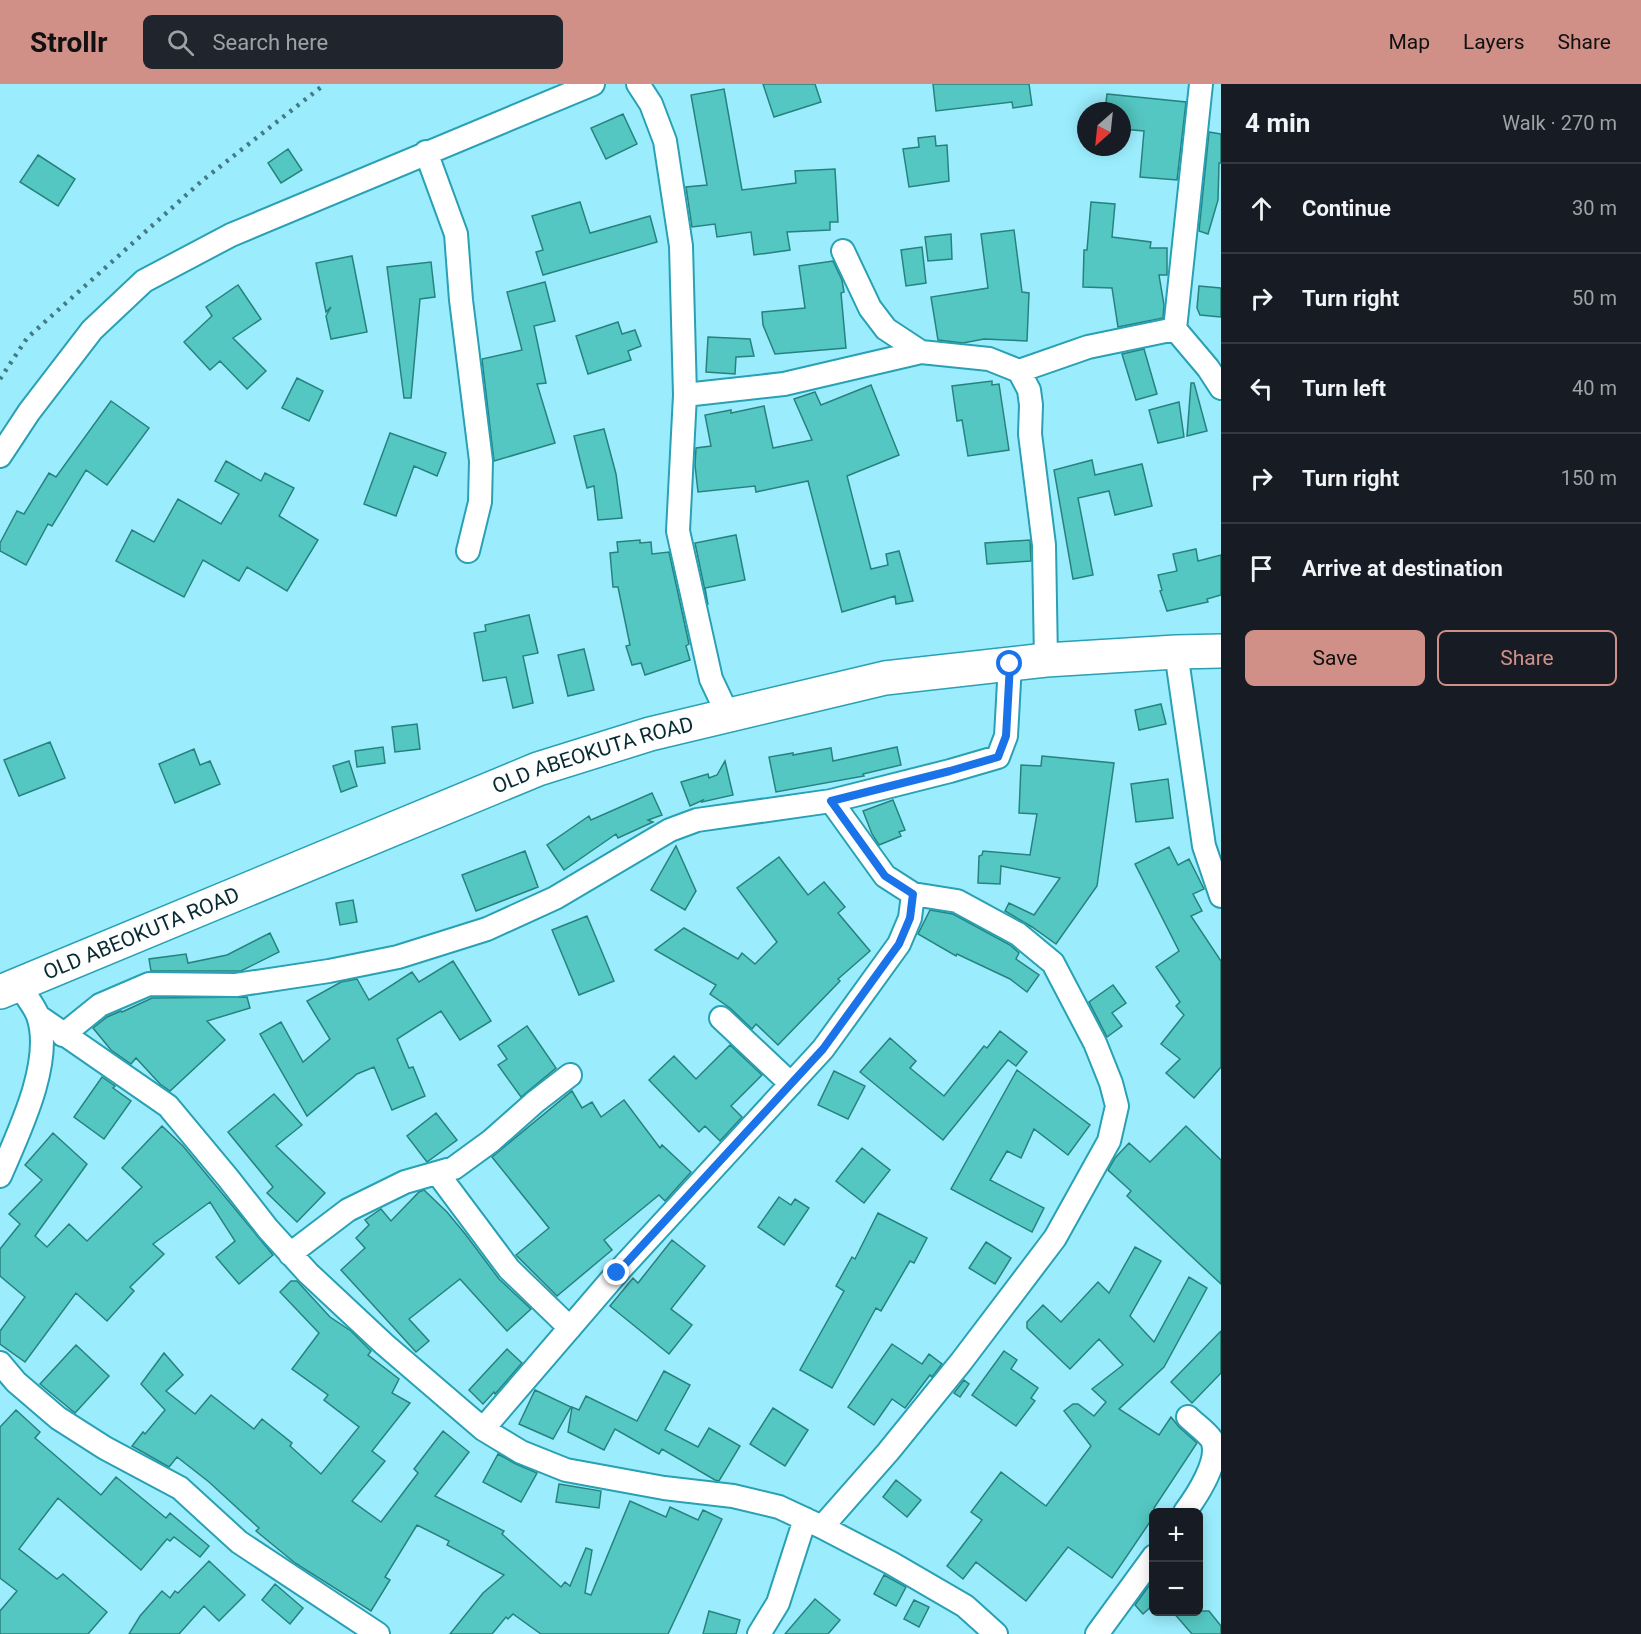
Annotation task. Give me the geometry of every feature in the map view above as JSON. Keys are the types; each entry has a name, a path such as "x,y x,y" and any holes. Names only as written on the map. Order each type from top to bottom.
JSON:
{"highway":[{"name":"OLD ABEOKUTA ROAD","path":"9,988 538,769 650,734 885,678 1046,660 1221,651"}],"street":[{"path":"0,456 29,412 92,330 144,281 231,235 593,84"},
{"path":"638,84 651,104 665,141 681,246 685,395 678,531 711,679 728,716"},
{"path":"1201,84 1175,329 1209,368 1221,388"},
{"path":"426,152 456,234 461,300 481,460 480,502 468,550"},
{"path":"843,251 870,308 886,329 921,352"},
{"path":"1018,371 1088,347 1175,329"},
{"path":"685,395 784,384 921,352 989,359 1018,371 1029,390 1031,405 1030,434 1044,544 1046,660"},
{"path":"1176,652 1204,846 1221,896"},
{"path":"63,1035 100,1005 149,984 236,985 329,971 398,957 487,929 555,898 670,830 697,820 831,801 998,757 1006,736 1010,664"},
{"path":"759,1634 778,1603 814,1523 888,1452 1055,1238 1109,1140 1117,1106 1111,1083 1095,1043 1053,963 1018,934 957,901 913,894 885,876 831,801"},
{"path":"483,1429 678,1206 823,1049 899,944 910,918 913,894"},
{"path":"9,988 38,1016 63,1035 168,1106 290,1254 384,1344 483,1429 521,1452 567,1470 664,1488 733,1496 779,1507 814,1523 965,1606 996,1634"},
{"path":"0,1176 36,1087 42,1044 38,1016"},
{"path":"720,1018 791,1084"},
{"path":"290,1254 348,1210 405,1182 454,1168 491,1141 570,1075"},
{"path":"438,1174 509,1269 570,1328"},
{"path":"0,1363 16,1382 58,1418 105,1448 180,1488 239,1542 378,1634"},
{"path":"1188,1417 1212,1441 1215,1458 1198,1493 1188,1508"},
{"path":"1097,1634 1150,1562"}],"building":[{"path":"763,84 815,84 821,102 774,117"},
{"path":"933,84 1029,84 1032,105 1013,108 1012,102 936,111"},
{"path":"724,89 742,190 796,183 795,171 835,169 838,222 830,222 830,230 787,232 790,250 754,255 751,232 717,237 715,224 692,227 686,187 707,185 691,95"},
{"path":"1107,94 1186,102 1177,180 1140,177 1144,131 1131,130 1131,102 1106,102"},
{"path":"623,114 637,144 606,159 591,128"},
{"path":"1209,132 1221,134 1221,163 1219,163 1218,200 1208,234 1199,231"},
{"path":"935,136 936,146 947,145 949,181 909,187 903,149 919,147 918,138"},
{"path":"288,149 302,170 281,183 268,163"},
{"path":"38,155 75,179 58,206 20,182"},
{"path":"580,202 590,233 650,216 657,242 543,275 536,252 543,250 532,216"},
{"path":"1091,202 1115,204 1112,237 1151,242 1150,248 1167,248 1167,275 1159,275 1164,305 1163,318 1118,327 1112,288 1083,287 1084,250 1087,250"},
{"path":"1014,230 1022,292 1029,293 1027,341 984,339 963,343 938,340 931,297 988,288 981,234"},
{"path":"951,234 952,259 928,261 925,237"},
{"path":"922,247 926,283 906,286 901,250"},
{"path":"352,256 367,332 331,339 326,316 331,307 326,312 316,263"},
{"path":"833,261 842,280 844,292 841,293 846,348 775,354 763,325 762,312 805,308 799,266"},
{"path":"431,262 435,297 420,299 411,398 404,398 387,267"},
{"path":"545,282 555,321 534,326 546,383 537,384 555,443 494,461 482,359 522,350 507,292"},
{"path":"238,285 261,319 233,338 266,371 247,389 220,361 210,370 184,342 212,316 206,307"},
{"path":"1199,286 1221,288 1221,317 1200,315 1197,308"},
{"path":"618,322 622,334 635,330 641,346 628,351 631,360 588,374 576,336"},
{"path":"708,337 750,339 754,356 736,357 735,374 706,372"},
{"path":"1144,349 1157,394 1136,400 1122,354"},
{"path":"297,378 323,391 309,421 282,408"},
{"path":"992,381 992,385 999,384 1009,450 968,456 962,420 957,421 952,386"},
{"path":"1191,383 1194,383 1207,431 1187,436"},
{"path":"871,385 899,455 847,476 871,569 888,565 886,554 899,551 913,601 896,604 895,596 842,612 808,481 756,492 755,486 698,492 696,448 711,446 705,415 731,410 731,413 764,406 773,448 812,440 794,399 815,392 821,405"},
{"path":"111,401 149,428 107,485 86,470 52,526 48,524 26,565 0,551 0,543 17,511 24,514 49,473 56,477"},
{"path":"1179,402 1184,437 1158,443 1149,410"},
{"path":"604,429 616,474 622,518 598,520 594,486 587,488 574,436"},
{"path":"390,433 446,453 437,476 414,466 396,516 364,504"},
{"path":"1092,460 1095,475 1142,464 1152,506 1115,515 1109,491 1078,498 1093,575 1073,579 1054,470"},
{"path":"226,461 261,481 265,473 294,488 279,516 318,540 287,591 247,567 239,581 203,560 184,597 116,561 132,530 154,542 178,499 221,524 239,494 215,481"},
{"path":"736,535 745,580 705,588 708,605 695,543"},
{"path":"640,540 640,543 651,542 652,554 669,552 689,644 686,646 690,660 645,675 641,663 632,665 626,646 630,645 618,587 613,587 610,553 618,552 617,542"},
{"path":"1030,540 1031,561 987,564 985,543"},
{"path":"1196,549 1198,561 1221,555 1221,595 1207,599 1208,602 1167,611 1160,591 1162,590 1158,575 1177,571 1173,554"},
{"path":"529,615 538,653 523,656 533,703 513,708 506,677 483,681 474,633 486,631 485,625"},
{"path":"584,649 594,690 568,696 558,655"},
{"path":"1161,704 1166,724 1139,730 1135,710"},
{"path":"417,724 420,749 395,752 392,727"},
{"path":"50,742 65,778 19,796 4,760"},
{"path":"383,747 385,763 357,767 355,751"},
{"path":"897,747 901,765 863,774 864,776 776,792 769,757 831,748 833,761"},
{"path":"194,749 200,765 210,761 220,784 175,803 159,764"},
{"path":"1042,756 1114,763 1097,886 1056,944 1005,911 1009,903 1034,915 1060,878 1001,866 1000,884 978,883 979,856 983,851 1030,855 1037,814 1019,813 1021,765 1041,766"},
{"path":"349,761 357,786 341,792 333,766"},
{"path":"725,761 733,795 702,802 703,800 690,806 681,782 708,774 709,778 717,775"},
{"path":"1168,779 1173,818 1136,822 1131,784"},
{"path":"652,793 662,815 648,820 653,822 618,838 616,834 564,870 547,845 589,816 591,820"},
{"path":"893,800 905,830 899,832 901,836 879,845 863,811"},
{"path":"676,846 696,891 685,910 651,890"},
{"path":"1169,847 1178,865 1189,859 1204,889 1193,894 1202,911 1191,916 1221,961 1221,1067 1194,1098 1166,1073 1180,1059 1161,1044 1184,1015 1176,1006 1180,1002 1156,967 1179,951 1135,864"},
{"path":"525,851 538,887 476,911 462,875"},
{"path":"779,857 808,895 824,882 845,907 838,913 870,951 838,979 840,981 778,1045 756,1024 752,1029 730,1008 710,994 716,985 655,950 684,928 738,959 742,953 755,964 777,942 737,888"},
{"path":"353,900 357,922 340,925 336,903"},
{"path":"930,910 953,914 1010,945 1019,953 1016,959 1039,975 1027,992 1010,979 957,954 956,956 918,934"},
{"path":"587,916 614,981 579,995 552,930"},
{"path":"270,933 279,952 241,971 151,971 149,959 186,954 188,963 227,955"},
{"path":"453,961 491,1021 460,1040 441,1011 397,1039 409,1068 413,1067 425,1096 392,1110 374,1067 357,1074 307,1116 260,1034 281,1022 303,1062 330,1039 307,1001 341,982 357,979 369,1000 412,972 419,982"},
{"path":"1113,985 1126,1003 1112,1013 1122,1026 1107,1037 1089,1002"},
{"path":"247,997 250,1008 207,1021 225,1040 170,1091 160,1084 136,1058 131,1064 111,1050 93,1028 107,1017 152,998"},
{"path":"527,1026 556,1068 521,1097 498,1065 507,1059 498,1046"},
{"path":"1000,1031 1027,1052 1016,1066 1008,1060 943,1140 860,1072 890,1038 916,1061 910,1068 944,1096 984,1046 987,1048"},
{"path":"730,1045 762,1075 731,1106 742,1117 720,1141 705,1126 699,1132 649,1080 674,1056 696,1079"},
{"path":"1017,1070 1090,1125 1068,1155 1034,1129 1021,1158 1007,1151 990,1180 1044,1208 1032,1232 951,1189"},
{"path":"834,1071 865,1086 848,1119 818,1105"},
{"path":"102,1077 131,1101 104,1139 74,1117"},
{"path":"572,1091 582,1108 592,1102 601,1117 624,1100 660,1148 662,1145 691,1172 665,1201 659,1195 604,1240 612,1250 557,1296 516,1255 549,1228 492,1157"},
{"path":"274,1094 302,1125 276,1146 325,1193 297,1222 267,1193 273,1187 228,1132"},
{"path":"436,1113 457,1140 427,1162 407,1136"},
{"path":"162,1126 183,1146 273,1255 239,1284 216,1257 235,1241 210,1202 153,1244 164,1254 130,1287 134,1291 107,1321 76,1293 25,1362 0,1344 0,1331 25,1297 0,1276 0,1249 20,1224 9,1214 42,1180 25,1165 53,1133 87,1164 35,1236 47,1247 69,1224 87,1241 142,1187 122,1168"},
{"path":"1186,1126 1221,1160 1221,1284 1127,1196 1131,1191 1108,1170 1115,1158 1129,1143 1150,1162"},
{"path":"862,1148 890,1170 864,1203 836,1181"},
{"path":"424,1190 447,1212 499,1279 531,1309 507,1331 460,1279 409,1319 429,1341 416,1352 341,1270 365,1248 356,1238 369,1225 365,1220 381,1209 391,1221 419,1192"},
{"path":"779,1197 791,1205 795,1199 809,1208 784,1245 758,1227"},
{"path":"878,1213 927,1238 914,1263 910,1261 881,1311 876,1308 832,1388 800,1370 844,1291 836,1286 852,1257 855,1259"},
{"path":"672,1240 705,1266 671,1309 692,1325 669,1354 610,1306 633,1278 638,1283"},
{"path":"986,1242 1011,1258 995,1284 969,1268"},
{"path":"1135,1247 1161,1261 1130,1316 1154,1342 1189,1277 1207,1288 1164,1367 1119,1409 1159,1435 1171,1417 1197,1443 1154,1508 1149,1508 1149,1523 1112,1578 1068,1547 1026,1601 976,1562 963,1579 947,1566 982,1520 971,1512 1001,1472 1046,1506 1091,1446 1064,1411 1073,1404 1078,1404 1094,1416 1106,1402 1092,1389 1123,1365 1099,1339 1070,1369 1027,1328 1027,1322 1043,1305 1061,1322 1098,1282 1109,1293"},
{"path":"291,1281 297,1281 330,1317 351,1331 371,1351 368,1355 399,1379 392,1393 410,1403 372,1451 385,1461 352,1501 381,1522 418,1473 414,1469 443,1431 469,1452 435,1496 504,1531 502,1534 561,1587 565,1582 570,1586 586,1548 592,1550 585,1593 591,1595 630,1501 666,1517 670,1507 698,1520 703,1510 722,1519 668,1634 541,1634 513,1614 508,1619 506,1617 492,1634 450,1634 483,1593 504,1575 447,1545 449,1541 417,1525 385,1577 390,1580 371,1611 295,1563 256,1531 259,1528 209,1482 177,1457 169,1467 132,1446 165,1410 141,1384 164,1353 183,1375 166,1391 195,1414 211,1395 254,1429 262,1419 292,1443 290,1446 321,1474 359,1427 324,1400 328,1395 292,1369 319,1333 280,1292"},
{"path":"1221,1331 1221,1373 1192,1403 1171,1382"},
{"path":"892,1344 922,1364 929,1354 942,1364 932,1377 930,1375 905,1408 892,1399 874,1425 848,1407"},
{"path":"76,1345 109,1376 75,1413 40,1384"},
{"path":"507,1349 522,1363 495,1394 494,1392 483,1404 469,1390"},
{"path":"1004,1351 1017,1360 1011,1369 1038,1388 1031,1398 1035,1401 1016,1426 972,1395"},
{"path":"664,1371 690,1385 665,1430 698,1447 709,1428 740,1446 719,1481 662,1449 659,1454 615,1429 604,1450 568,1432 572,1407 579,1410 586,1396 637,1421"},
{"path":"964,1380 969,1384 960,1397 954,1393"},
{"path":"535,1390 571,1407 553,1439 519,1424"},
{"path":"773,1408 808,1430 785,1466 750,1444"},
{"path":"16,1410 40,1432 35,1438 101,1495 116,1477 166,1518 170,1513 209,1546 200,1557 174,1537 170,1541 167,1539 141,1570 58,1498 19,1549 57,1579 63,1574 107,1612 88,1634 0,1634 0,1611 17,1591 0,1578 0,1427"},
{"path":"498,1454 537,1473 521,1502 483,1482"},
{"path":"896,1480 921,1500 907,1517 883,1497"},
{"path":"559,1484 601,1491 599,1508 556,1502"},
{"path":"209,1561 245,1595 219,1621 204,1606 179,1634 129,1634 140,1616 162,1591 170,1598 175,1591 178,1593"},
{"path":"884,1575 906,1587 896,1606 874,1594"},
{"path":"275,1584 303,1608 290,1624 262,1600"},
{"path":"1149,1586 1149,1609 1143,1614 1135,1605"},
{"path":"815,1599 840,1620 828,1634 785,1634"},
{"path":"914,1600 929,1607 919,1627 904,1619"},
{"path":"709,1611 740,1620 736,1634 703,1634"},
{"path":"1203,1611 1209,1611 1221,1626 1221,1634 1192,1634 1176,1616 1203,1616"}],"railway":[{"path":"0,379 27,338 203,180 325,84"}],"route":[{"path":"617,1273 823,1049 899,944 910,918 913,894 885,876 831,801 998,757 1006,736 1010,664"}]}
